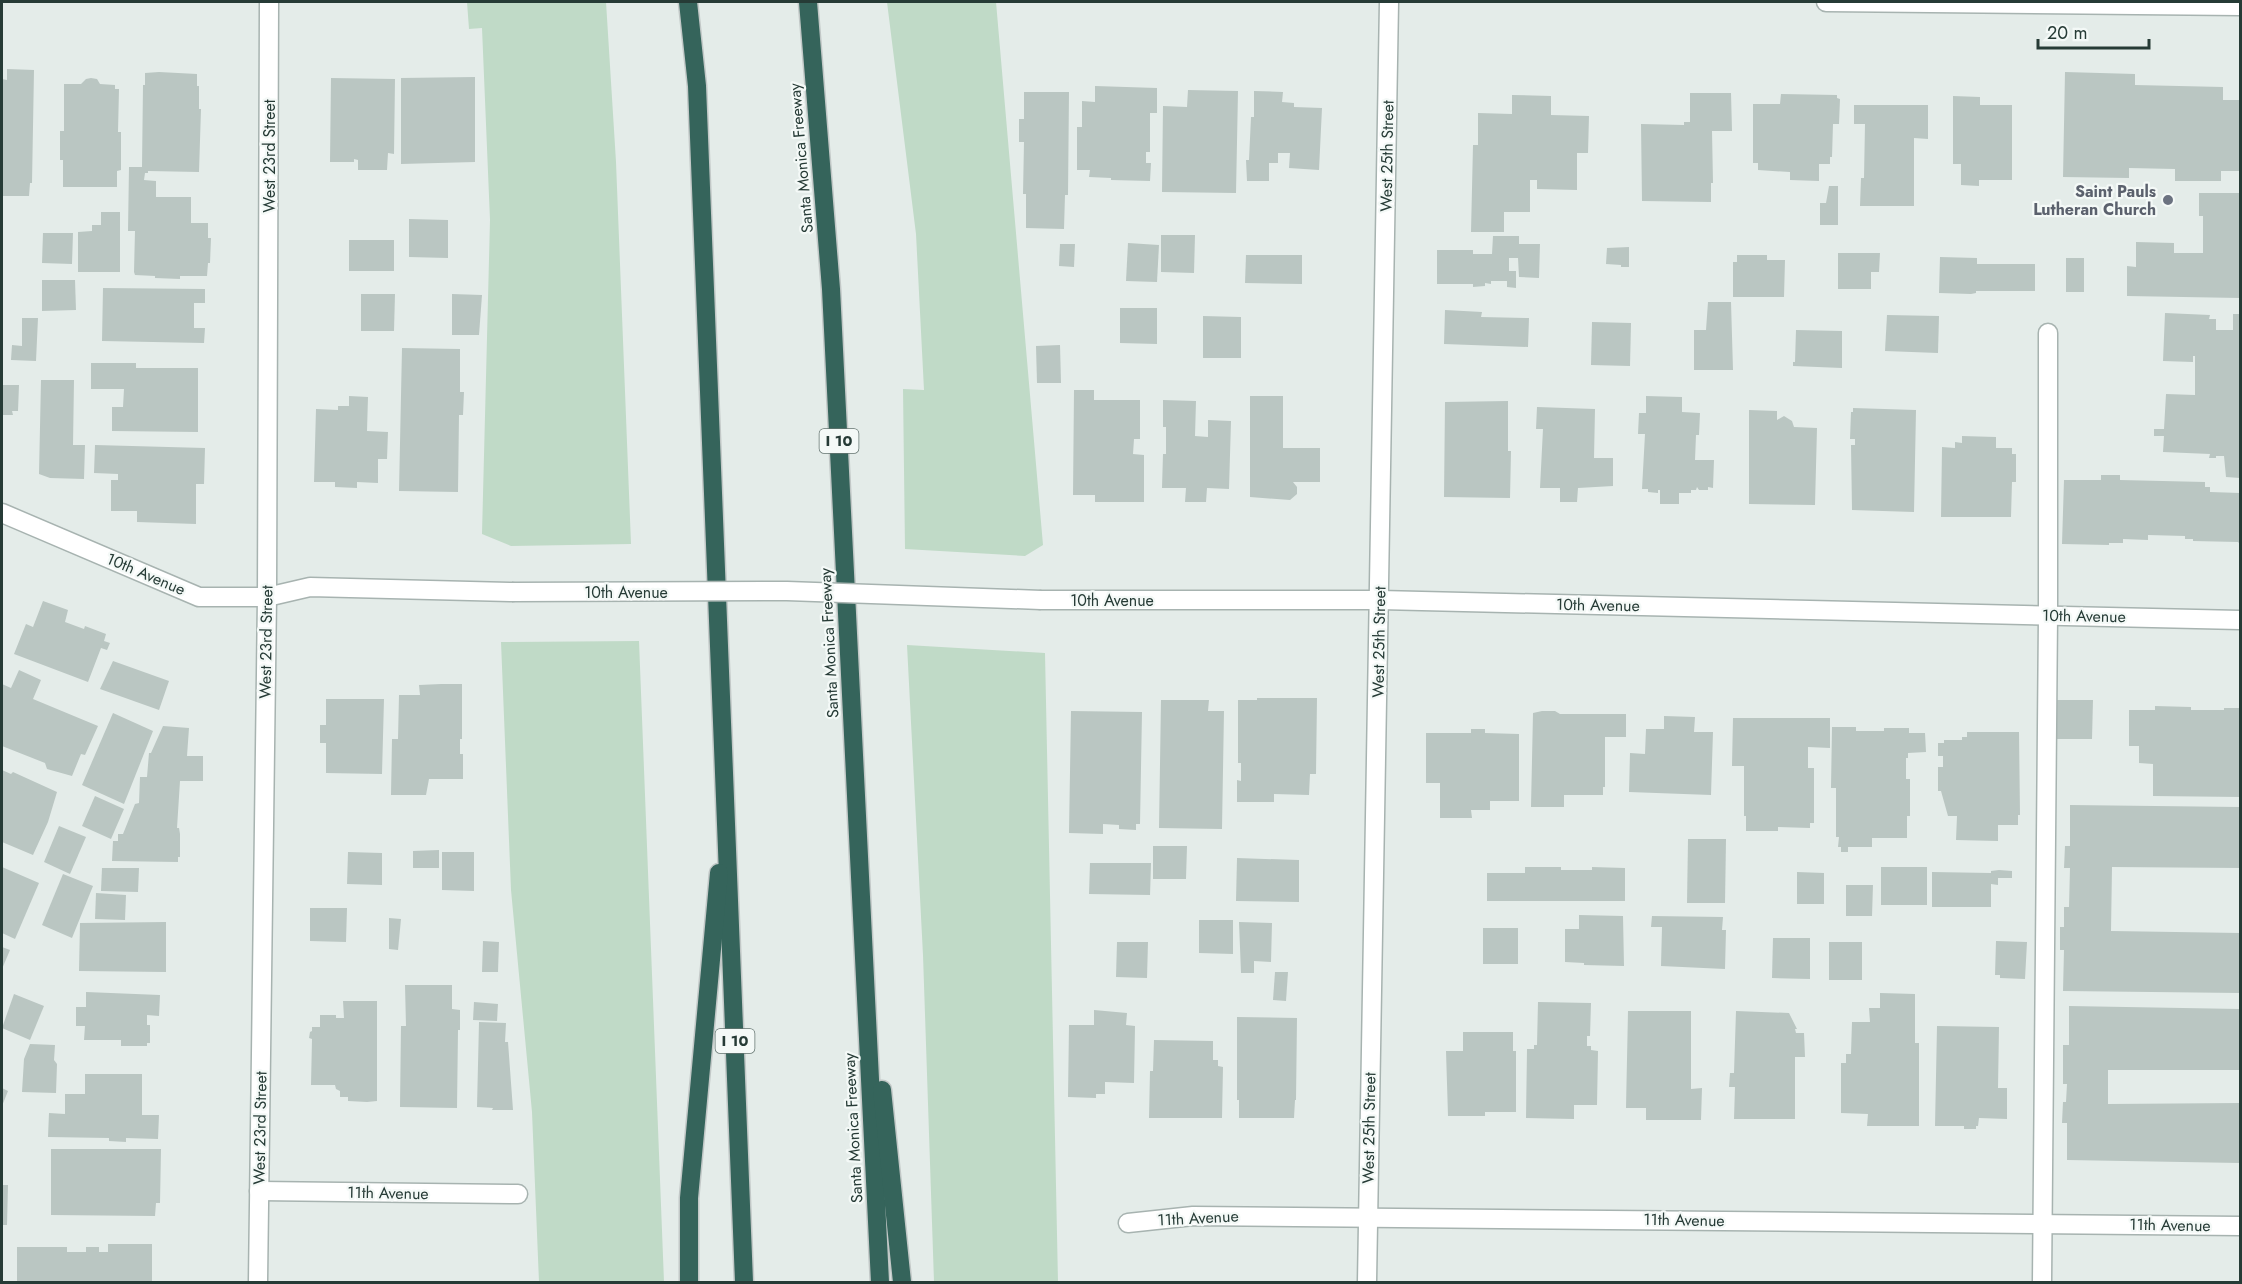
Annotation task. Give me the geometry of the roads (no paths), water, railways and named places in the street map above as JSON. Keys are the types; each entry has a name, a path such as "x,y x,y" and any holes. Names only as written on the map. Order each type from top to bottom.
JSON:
{"highway":[{"name":"I 10","path":"688,2 697,98 744,1282"},
{"name":"Santa Monica Freeway","path":"808,2 831,290 880,1282"},
{"path":"689,1282 689,1198 725,800"},
{"path":"860,881 902,1282"}],"street":[{"name":"West 23rd Street","path":"258,1282 267,597 269,2"},
{"name":"West 25th Street","path":"1367,1282 1389,2"},
{"path":"1826,2 2241,6"},
{"path":"2042,1282 2048,333"},
{"name":"10th Avenue","path":"2,513 199,597 267,597 310,587 512,592 787,591 1041,600 1380,600 2241,620"},
{"name":"11th Avenue","path":"259,1191 518,1194"},
{"name":"11th Avenue","path":"1128,1223 1193,1216 1368,1216 2241,1226"}],"place":[{"name":"Saint Pauls Lutheran Church","path":"2168,200"}]}
